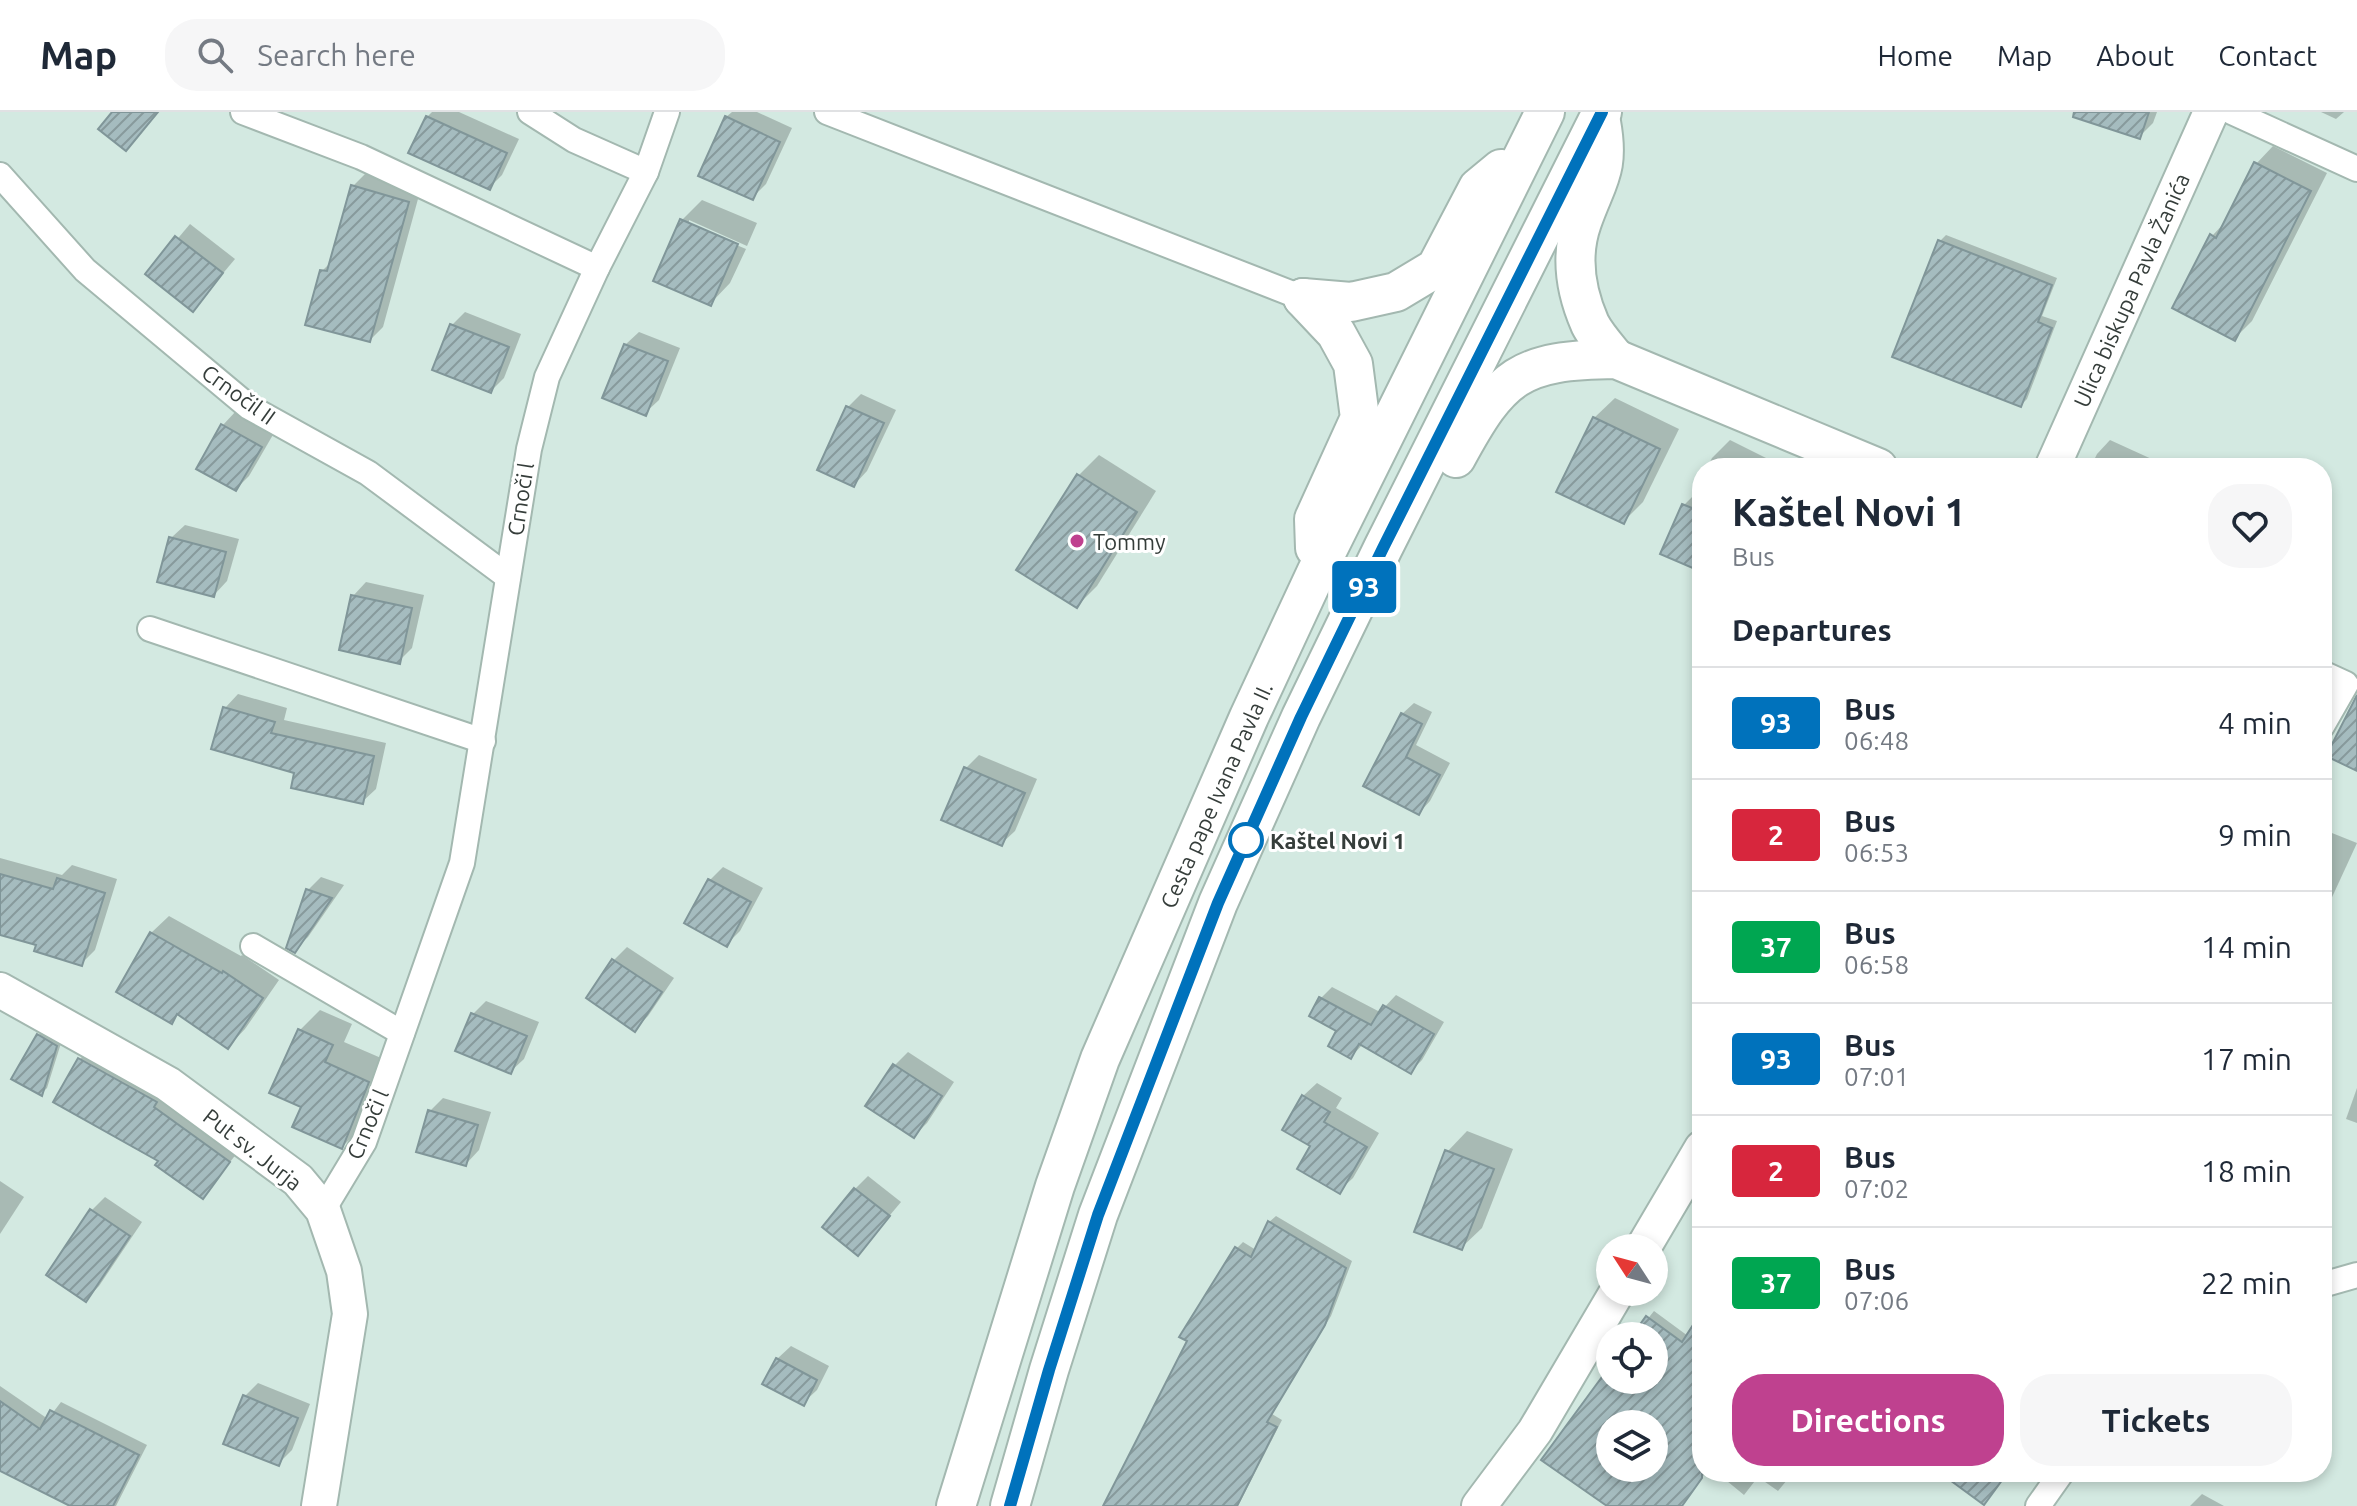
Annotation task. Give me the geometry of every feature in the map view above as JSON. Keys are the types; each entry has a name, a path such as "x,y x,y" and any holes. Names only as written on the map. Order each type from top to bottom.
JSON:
{"main road":[{"name":"Cesta pape Ivana Pavla II.","path":"956,1506 1055,1186 1100,1059 1249,717 1316,573 1545,112"},
{"path":"1601,114 1606,147 1603,171 1581,224 1575,252 1576,282 1591,326 1616,359"},
{"name":"Cesta pape Ivana Pavla II.","path":"1010,1506 1098,1215 1218,903 1301,717 1383,548 1601,114"},
{"path":"1303,298 1351,302 1396,292 1436,268 1478,188 1526,150"},
{"path":"1303,298 1336,333 1353,364 1360,418 1314,519 1316,573"},
{"path":"1383,548 1419,525 1480,415 1502,387 1524,371 1574,359 1616,359 1854,458"}],"street":[{"path":"243,112 361,157 597,268"},
{"path":"530,112 574,140 646,172"},
{"name":"Crnoči l","path":"323,1210 364,1142 462,863 529,449 547,377 646,172 667,112"},
{"path":"827,112 1303,298"},
{"name":"Ulica biskupa Pavla Žanića","path":"2056,458 2211,112"},
{"path":"2232,112 2357,169"},
{"name":"Crnočil II","path":"0,175 85,270 249,407 368,473 508,577"},
{"path":"150,629 483,741"},
{"path":"2332,678 2346,684 2332,708"},
{"path":"253,946 402,1033"},
{"name":"Put sv. Jurja","path":"0,990 168,1084 298,1180 323,1210 344,1271 350,1314 319,1506"},
{"path":"1651,1234 1692,1165"},
{"path":"2332,1282 2357,1275"},
{"path":"1479,1506 1535,1431 1609,1306"},
{"path":"2038,1506 2055,1482"}],"building":[{"path":"112,112 158,112 126,151 98,129"},
{"path":"2074,112 2149,112 2140,139 2073,117"},
{"path":"426,116 507,153 490,190 408,153"},
{"path":"725,116 780,142 753,200 698,176"},
{"path":"2254,162 2311,191 2235,341 2172,308 2210,234 2216,238"},
{"path":"351,185 409,202 370,342 305,325 320,270 327,271"},
{"path":"680,219 738,244 711,306 653,281"},
{"path":"175,236 223,273 193,312 145,274"},
{"path":"1938,240 2052,285 2038,322 2052,328 2021,407 1892,357"},
{"path":"450,324 509,347 491,393 432,370"},
{"path":"624,344 668,361 646,416 602,398"},
{"path":"846,406 884,423 854,487 817,470"},
{"path":"1593,417 1660,449 1624,524 1556,492"},
{"path":"221,424 262,447 236,491 196,469"},
{"name":"Tommy","path":"1077,474 1137,512 1077,608 1016,570"},
{"path":"1682,504 1692,508 1692,568 1660,554"},
{"path":"169,537 226,552 214,597 157,582"},
{"path":"351,595 412,608 400,664 339,650"},
{"path":"2357,695 2357,771 2332,759 2332,744"},
{"path":"223,707 275,722 271,733 374,756 363,804 291,788 294,773 211,749"},
{"path":"1401,713 1422,724 1406,757 1440,775 1419,815 1363,786"},
{"path":"964,767 1025,793 1002,846 941,820"},
{"path":"0,874 53,889 57,878 105,893 82,966 34,951 36,945 0,935"},
{"path":"708,879 751,902 727,947 684,923"},
{"path":"306,889 332,898 295,953 286,948"},
{"path":"150,932 223,971 263,998 228,1049 177,1014 172,1024 116,992"},
{"path":"612,959 662,992 635,1032 586,998"},
{"path":"1319,997 1371,1025 1383,1005 1434,1034 1411,1074 1359,1044 1351,1059 1328,1046 1336,1031 1309,1016"},
{"path":"471,1013 527,1036 511,1074 455,1051"},
{"path":"298,1029 333,1045 325,1062 369,1082 342,1149 292,1127 301,1107 269,1093"},
{"path":"37,1034 57,1046 42,1096 11,1079"},
{"path":"78,1058 157,1102 154,1107 230,1162 203,1199 155,1165 158,1161 53,1102"},
{"path":"893,1064 942,1096 914,1138 865,1106"},
{"path":"1302,1095 1330,1112 1324,1122 1367,1147 1340,1194 1297,1169 1310,1146 1282,1130"},
{"path":"428,1110 478,1125 466,1166 416,1152"},
{"path":"1445,1150 1494,1169 1462,1250 1414,1232"},
{"path":"854,1188 890,1216 858,1256 822,1227"},
{"path":"90,1209 130,1236 86,1302 46,1275"},
{"path":"1268,1221 1346,1268 1325,1325 1267,1422 1277,1427 1237,1506 1103,1506 1187,1341 1179,1337 1235,1247 1251,1257"},
{"path":"1692,1326 1692,1482 1699,1482 1682,1506 1607,1506 1541,1460 1596,1385 1596,1394 1668,1394 1668,1332 1682,1342"},
{"path":"776,1358 817,1380 804,1406 762,1384"},
{"path":"243,1395 298,1418 279,1466 223,1444"},
{"path":"0,1401 40,1429 50,1410 139,1455 113,1506 70,1506 0,1471"},
{"path":"1953,1482 2001,1482 1984,1505"}],"bus line":[{"name":"93","path":"1010,1506 1098,1215 1218,903 1301,717 1383,548 1602,112"}],"place":[{"name":"Tommy","path":"1077,541"},
{"name":"Kaštel Novi 1","path":"1246,840"}]}
